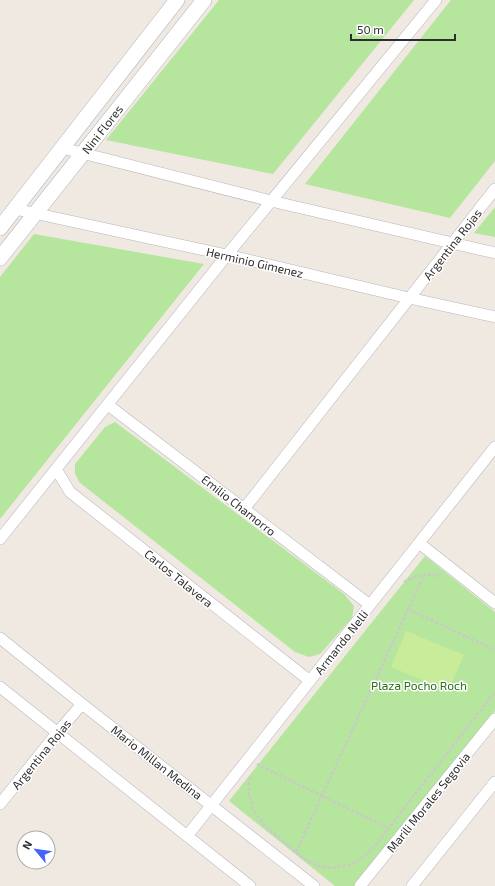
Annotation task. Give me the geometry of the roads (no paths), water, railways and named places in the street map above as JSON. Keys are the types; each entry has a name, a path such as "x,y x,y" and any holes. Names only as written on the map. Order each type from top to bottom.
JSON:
{"main road":[{"name":"Nini Flores","path":"0,228 177,0"},
{"name":"Nini Flores","path":"0,258 204,0"}],"street":[{"path":"0,539 227,255 436,0"},
{"path":"62,148 271,201 495,253"},
{"name":"Argentina Rojas","path":"244,509 495,189"},
{"name":"Herminio Gimenez","path":"15,209 227,255 495,317"},
{"name":"Emilio Chamorro","path":"108,405 370,605"},
{"name":"Armando Nelli","path":"187,836 495,447"},
{"name":"Carlos Talavera","path":"56,469 70,492 310,681"},
{"path":"419,543 495,603"},
{"name":"Mario Millan Medina","path":"0,638 314,886"},
{"path":"0,687 250,886"},
{"name":"Argentina Rojas","path":"0,804 82,704"},
{"name":"Marili Morales Segovia","path":"360,886 495,719"},
{"path":"412,886 495,782"}],"park label":[{"name":"Plaza Pocho Roch","path":"419,685"}]}
